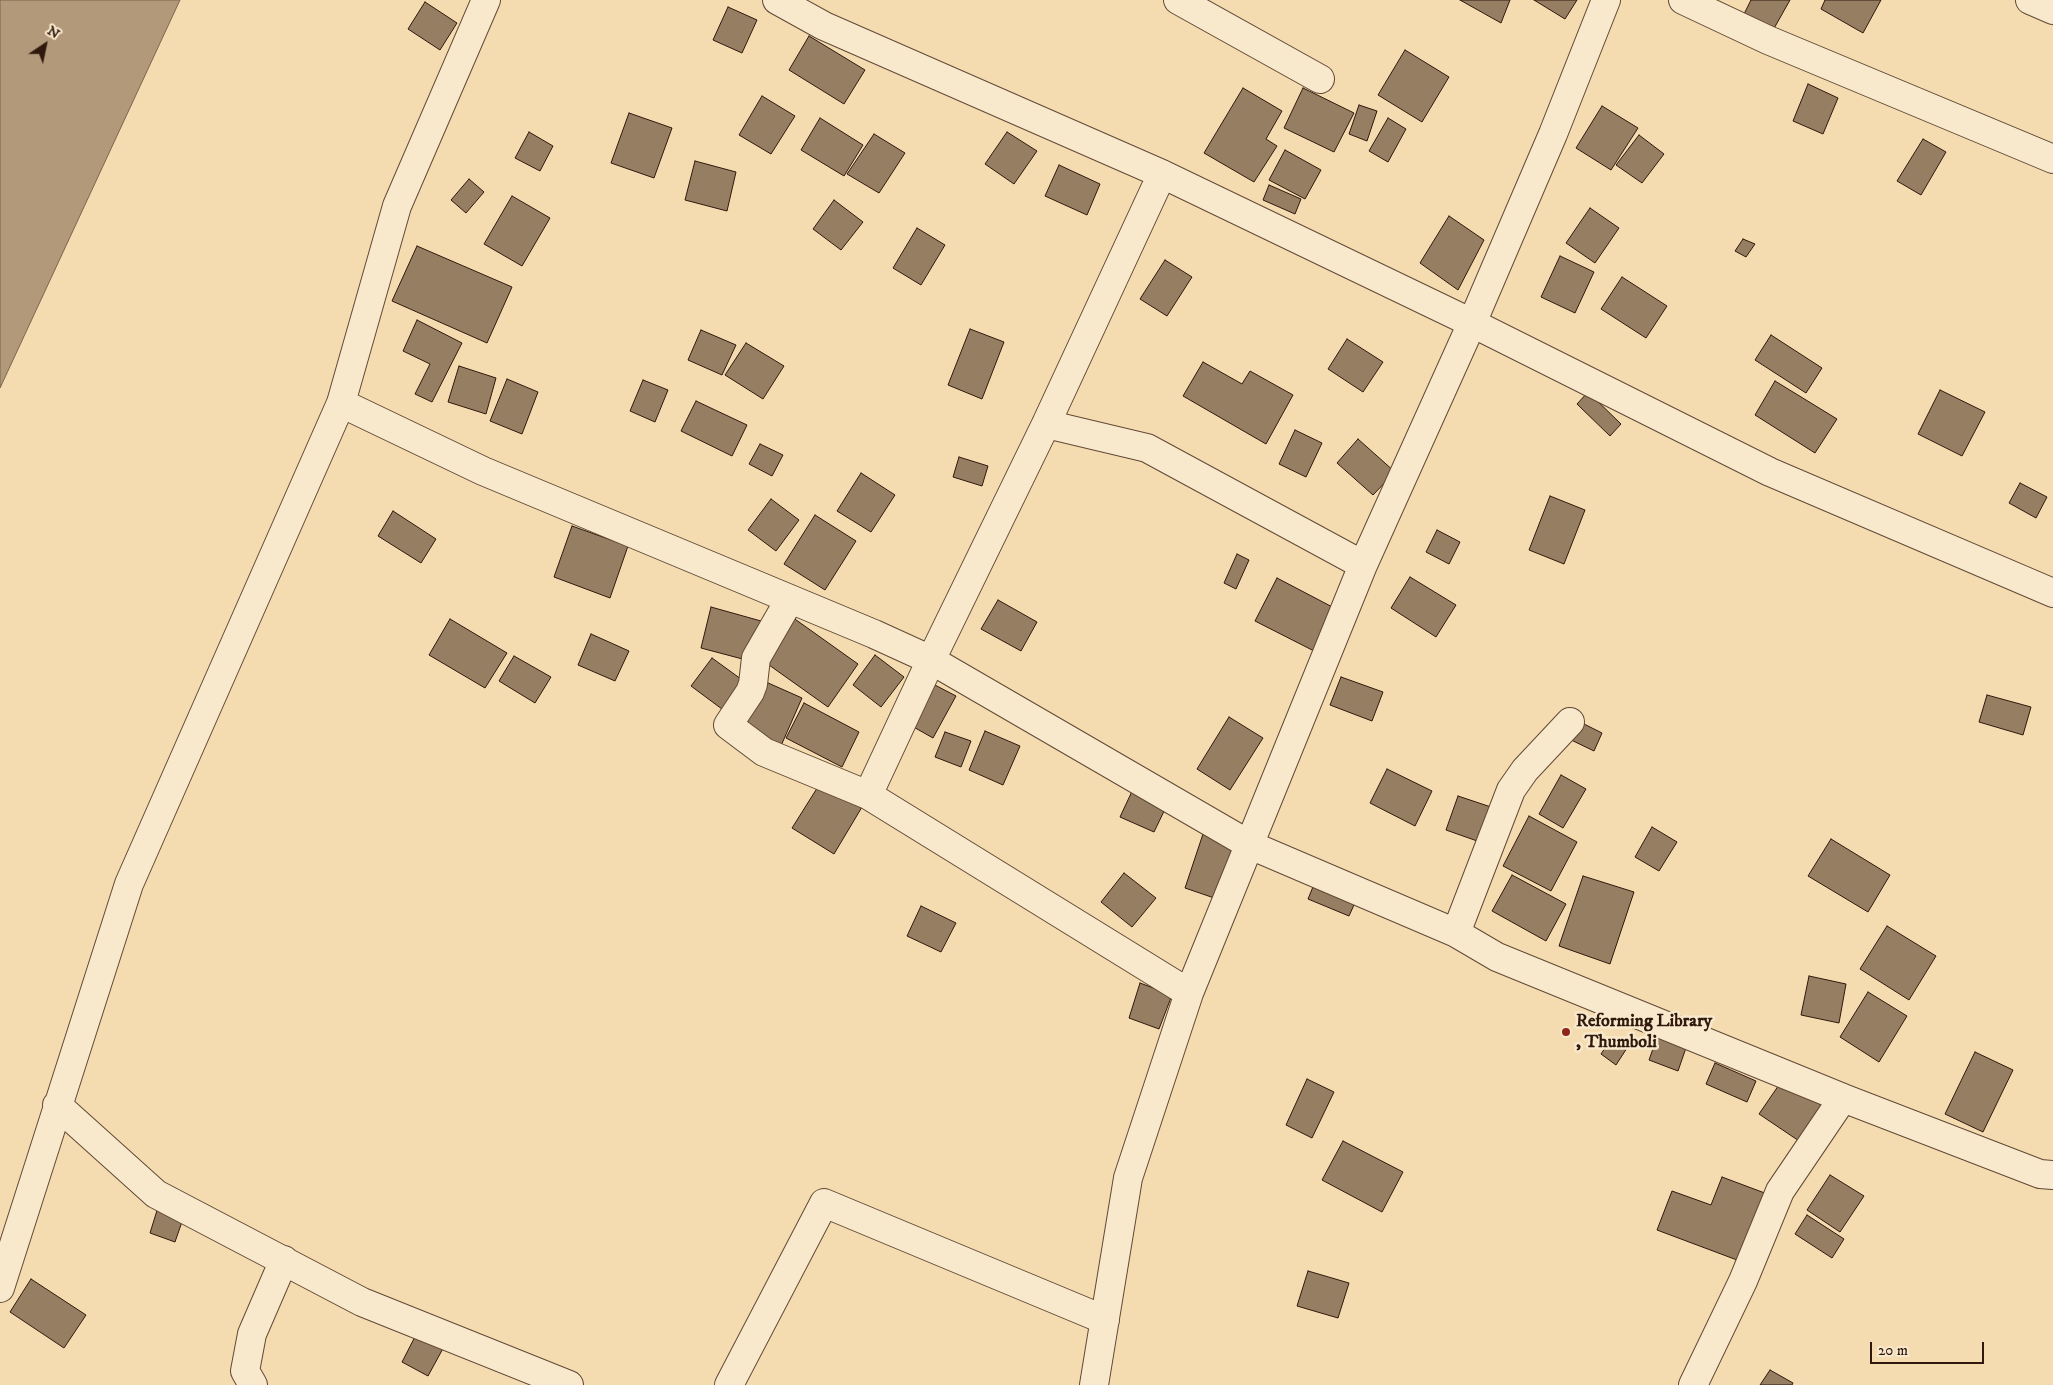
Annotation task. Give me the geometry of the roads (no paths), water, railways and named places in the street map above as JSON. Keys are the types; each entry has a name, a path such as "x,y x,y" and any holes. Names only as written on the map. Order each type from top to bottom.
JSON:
{"street":[{"path":"0,1288 129,884 340,403 397,206 486,0"},
{"path":"777,0 824,26 1162,174 1472,323 1770,472 2053,593"},
{"path":"1178,0 1320,80"},
{"path":"1094,1385 1128,1178 1189,993 1362,565 1472,323 1554,134 1606,0"},
{"path":"1682,0 1768,40 2053,159"},
{"path":"2030,0 2053,10"},
{"path":"868,795 931,660 1046,424 1162,174"},
{"path":"340,403 483,471 931,660 1250,845 1456,933 1497,957 1843,1098 2040,1174 2053,1175"},
{"path":"1046,424 1147,448 1362,565"},
{"path":"790,599 756,658 753,684 750,692 728,725 764,752 868,795 1189,993"},
{"path":"1456,933 1511,790 1525,770 1570,722"},
{"path":"1693,1385 1743,1281 1780,1191 1843,1098"},
{"path":"57,1106 156,1194 362,1302 569,1385"},
{"path":"729,1385 824,1203 1105,1320"},
{"path":"253,1385 245,1371 252,1334 284,1260"}],"place":[{"name":"Reforming Library , Thumboli","path":"1566,1032"}]}
